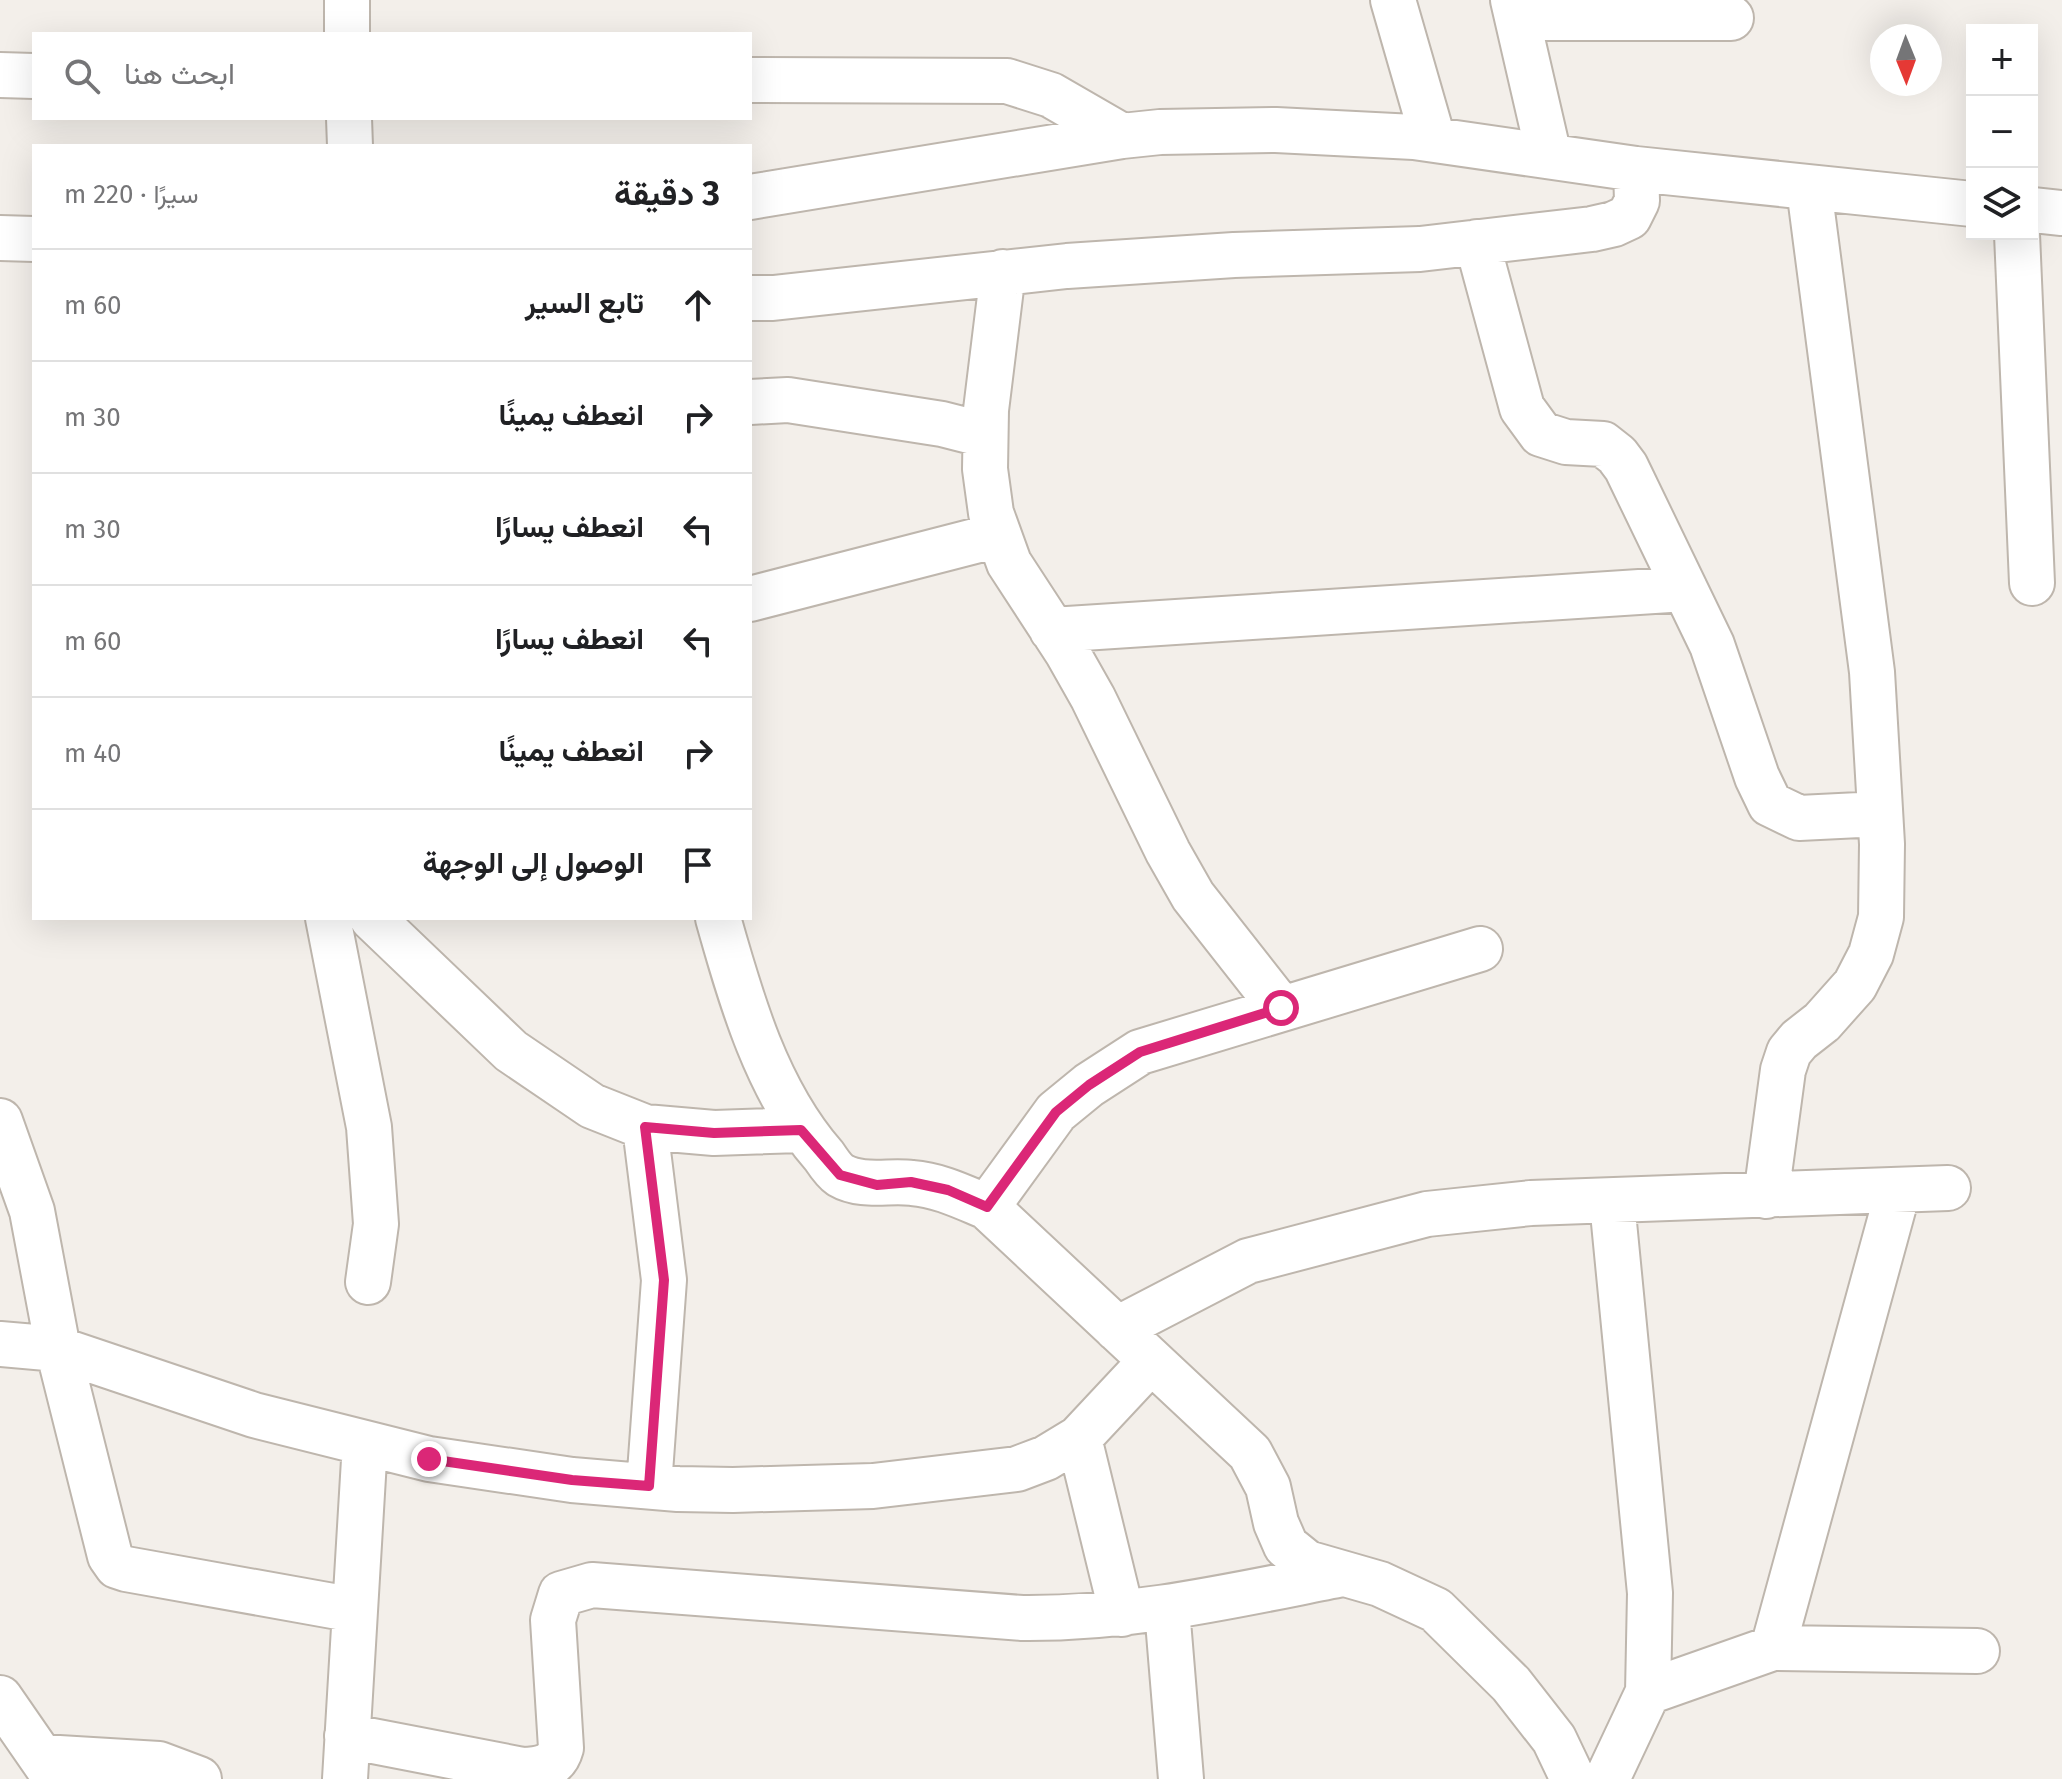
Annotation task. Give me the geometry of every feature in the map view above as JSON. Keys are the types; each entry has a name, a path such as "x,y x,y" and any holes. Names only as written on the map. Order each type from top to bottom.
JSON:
{"street":[{"path":"347,0 347,32"},
{"path":"1393,0 1433,139"},
{"path":"1549,156 1516,9 1731,18"},
{"path":"0,75 32,76"},
{"path":"752,80 1007,81 1051,95 1122,136"},
{"path":"349,120 350,144"},
{"path":"752,197 1122,136 1160,132 1276,130 1433,139 1636,169 1966,203"},
{"path":"752,298 1003,272 1234,255 1420,249 1592,229 1629,217 1637,201 1636,169"},
{"path":"1766,1196 1783,1070 1789,1052 1822,1022 1855,985 1871,954 1881,917 1880,814 1870,657 1809,188"},
{"path":"2038,211 2062,213"},
{"path":"0,238 32,239"},
{"path":"2017,240 2032,583"},
{"path":"1477,242 1522,408 1541,434 1566,442 1603,444 1626,467 1712,645 1757,777 1770,804 1799,818 1880,814"},
{"path":"1003,272 985,435 985,469 991,513 998,535 1009,563 1093,698 1193,896 1281,1008"},
{"path":"752,402 788,400 942,424 985,435"},
{"path":"752,598 998,535"},
{"path":"1052,630 1685,589"},
{"path":"328,920 369,1127 376,1224 368,1282"},
{"path":"374,920 511,1051 592,1106 645,1127 714,1133 801,1130"},
{"path":"719,920 736,983 771,1072 801,1130 840,1175 877,1185 911,1182 987,1207 1250,1453 1268,1487 1276,1523 1286,1546 1307,1563 1380,1584 1436,1610 1511,1684 1554,1739 1573,1779"},
{"path":"987,1207 1056,1112 1089,1085 1140,1052 1480,949"},
{"path":"0,1121 32,1211 58,1349 110,1556 117,1566 355,1610"},
{"path":"645,1127 664,1280 649,1486"},
{"path":"1117,1329 1248,1261 1427,1214 1531,1203 1948,1188"},
{"path":"1773,1648 1898,1191"},
{"path":"1607,1779 1648,1692 1650,1593 1612,1202"},
{"path":"0,1344 58,1349 254,1415 429,1459 572,1480 733,1490 873,1486 990,1474 1033,1464 1079,1438 1151,1361"},
{"path":"1079,1438 1122,1614"},
{"path":"345,1779 365,1443"},
{"path":"347,1736 523,1770 541,1769 551,1764 559,1756 561,1748 553,1620 555,1609 561,1594 592,1585 1022,1618 1071,1618 1167,1609 1346,1573"},
{"path":"1167,1609 1181,1779"},
{"path":"1648,1692 1773,1648 1977,1651"},
{"path":"0,1698 49,1768 159,1764 199,1779"}],"route":[{"path":"429,1459 572,1480 649,1486 664,1280 645,1127 714,1133 801,1130 840,1175 877,1185 911,1182 948,1190 987,1207 1056,1112 1089,1085 1140,1052 1281,1008"}]}
